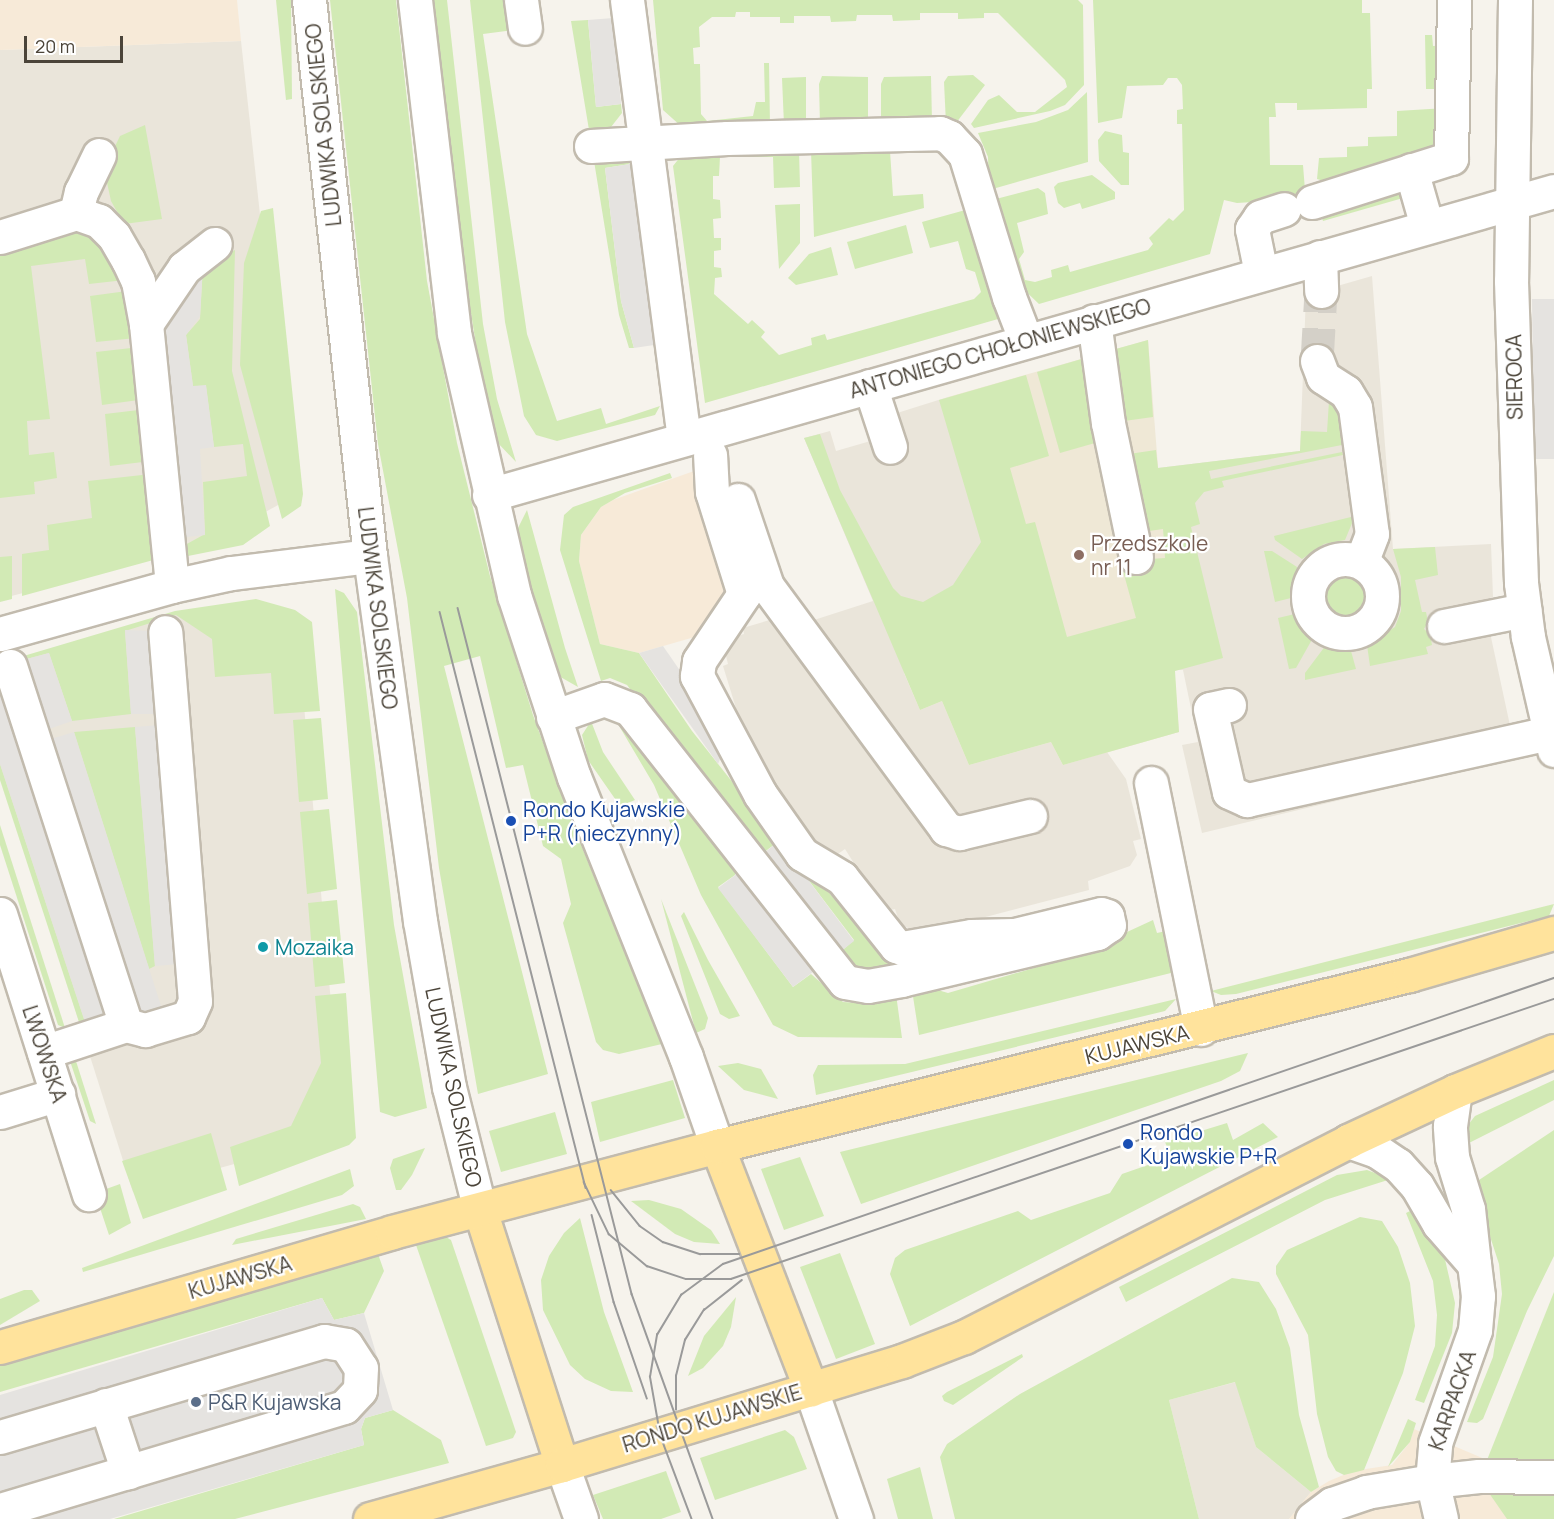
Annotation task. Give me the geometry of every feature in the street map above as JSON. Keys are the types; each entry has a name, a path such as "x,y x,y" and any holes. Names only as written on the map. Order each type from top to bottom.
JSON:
{"main road":[{"name":"KUJAWSKA","path":"717,1146 1201,1029 1409,975 1554,933"},
{"path":"811,1390 902,1361 963,1336 1348,1141 1455,1091 1554,1051"},
{"path":"370,1519 562,1465 480,1210 717,1146"},
{"name":"RONDO KUJAWSKIE","path":"562,1465 811,1390 717,1146"},
{"name":"KUJAWSKA","path":"0,1347 392,1232 480,1210"}],"street":[{"name":"LUDWIKA SOLSKIEGO","path":"309,0 370,556 420,921 449,1087 480,1210"},
{"path":"415,0 442,253 454,333 489,495 514,595 553,717 717,1146"},
{"path":"553,717 604,699 630,709 845,982 868,986 901,980 1097,933 1109,925 1107,916 1101,914 1014,935 971,936 902,948 896,946 842,878 802,854 760,794 698,676 699,662 744,594 699,442 643,143 627,0"},
{"path":"1260,273 1252,229 1260,217 1451,158 1454,0"},
{"name":"SIEROCA","path":"1515,0 1512,204 1517,488 1524,610 1551,732"},
{"path":"591,146 940,134 950,137 965,154 1008,297 1026,341"},
{"path":"76,213 81,192 99,155"},
{"path":"1411,170 1427,226"},
{"name":"ANTONIEGO CHOŁONIEWSKIEGO","path":"489,495 699,442 870,386 1554,191"},
{"path":"0,237 76,213 99,221 114,236 138,281 146,324 172,586"},
{"path":"146,324 184,268 215,244"},
{"path":"1320,256 1321,291"},
{"path":"1094,321 1108,423 1136,557"},
{"path":"1317,361 1323,377 1346,392 1355,407 1372,534 1361,562"},
{"path":"870,386 890,447"},
{"path":"699,442 733,486 768,586 946,829 959,833 1030,816"},
{"path":"0,634 172,586 231,573 370,556"},
{"path":"1444,626 1524,610"},
{"path":"44,1052 126,1025 145,1030 188,1017 195,1001 165,632"},
{"path":"10,666 126,1025"},
{"path":"1229,705 1210,709 1229,792 1247,800 1551,732"},
{"path":"1151,783 1201,1029"},
{"name":"LWOWSKA","path":"0,914 89,1194"},
{"name":"KARPACKA","path":"1312,1519 1332,1504 1366,1491 1432,1481 1435,1443 1475,1330 1478,1296 1468,1209 1452,1157 1450,1126 1455,1091"},
{"path":"0,1112 58,1094"},
{"path":"1348,1141 1377,1151 1398,1165 1417,1186 1439,1224 1474,1264"},
{"path":"0,1437 324,1341 346,1344 358,1361 360,1390 344,1407 0,1510"},
{"path":"811,1390 856,1519"},
{"path":"106,1405 128,1472"},
{"path":"562,1465 581,1519"},
{"path":"1441,1519 1432,1481 1479,1476 1554,1478"}],"shaded area":[{"path":"0,0 237,0 241,41 0,50"},
{"path":"613,18 621,104 596,107 588,20"},
{"path":"241,41 291,498 203,546 0,599 0,50"},
{"path":"630,164 654,345 634,348 621,301 605,168"},
{"path":"203,265 200,316 186,335 193,386 206,385 214,447 200,449 205,535 178,538 160,330"},
{"path":"1372,276 1393,549 1491,544 1493,597 1483,600 1517,758 1202,833 1182,745 1198,742 1183,670 1175,670 1158,468 1300,451 1306,295"},
{"path":"1532,299 1554,299 1554,459 1534,459"},
{"name":"Przedszkole nr 11","path":"1148,340 1179,732 1063,765 1051,742 969,765 942,701 920,710 904,672 994,553 948,397"},
{"path":"948,397 994,553 904,673 920,710 942,701 969,765 1051,742 1063,765 1107,752 1126,779 1141,839 1133,841 1137,855 1130,866 1088,881 1089,890 928,932 926,927 912,930 900,924 895,909 884,911 845,849 835,856 821,852 815,842 808,846 744,734 723,666 728,664 724,648 730,638 744,634 743,628 773,619 723,489 744,483 773,568 814,620 873,601 804,438 830,431 836,451 874,440 894,414"},
{"path":"694,471 730,593 705,634 639,653 600,644 579,561 581,535 601,507 613,500"},
{"path":"179,612 300,662 343,1134 133,1192 0,772 0,664"},
{"path":"125,630 155,631 160,714 131,714"},
{"path":"663,646 728,740 718,764 639,653"},
{"path":"49,653 72,721 46,730 23,660"},
{"path":"0,682 112,1014 85,1022 0,764"},
{"path":"159,725 180,964 155,966 135,727"},
{"path":"74,732 161,1006 138,1014 51,739"},
{"path":"779,841 854,941 835,956 759,857"},
{"path":"738,873 813,972 793,987 718,888"},
{"name":"P&R Kujawska","path":"322,1298 334,1320 364,1313 393,1410 365,1418 361,1429 364,1445 110,1519 0,1519 0,1395"},
{"path":"1236,1382 1256,1447 1311,1492 1289,1519 1199,1519 1169,1400"},
{"path":"1414,1429 1487,1460 1554,1460 1554,1519 1289,1519 1311,1492 1329,1481 1353,1471 1392,1465 1410,1442"}],"green space":[{"path":"276,0 291,0 292,99 286,100"},
{"path":"330,0 396,0 427,281 457,443 490,576 533,715 573,825 662,1044 619,1054 603,1050 596,1042 563,923 571,904 561,859 543,846 523,765 506,768 480,656 444,666 548,1074 478,1094 439,868 407,598 378,444"},
{"path":"433,0 447,0 483,324 497,399 516,462 495,440 482,383 459,237"},
{"path":"470,0 508,0 513,30 483,34 527,334 557,421 601,408 606,424 660,406 655,415 557,441 536,435 524,416 505,322"},
{"path":"653,0 1078,0 1083,5 1084,85 1065,105 1050,111 974,128 971,124 988,100 999,95 1017,112 1035,112 1067,87 1065,80 998,13 984,13 984,18 958,19 958,13 920,13 920,20 893,21 892,15 857,15 856,21 831,22 830,16 794,16 794,23 780,23 780,17 750,17 750,12 736,12 735,17 712,17 699,27 700,47 693,48 694,64 700,64 701,114 707,121 753,116 756,102 765,102 764,63 769,63 770,126 682,127 663,110"},
{"path":"1093,0 1362,0 1362,13 1370,13 1372,89 1367,89 1367,108 1297,110 1297,103 1275,103 1276,117 1269,117 1270,165 1303,165 1305,190 1298,199 1237,203 1224,200 1210,254 1039,304 1017,283 992,200 1038,188 1045,193 1048,214 1017,223 1024,252 1019,259 1025,280 1035,282 1052,277 1051,270 1068,265 1070,272 1148,250 1153,244 1149,238 1169,218 1173,221 1184,210 1182,124 1177,124 1177,110 1183,109 1182,85 1177,78 1168,78 1163,85 1127,86 1122,118 1098,123"},
{"path":"588,20 596,107 621,104 622,113 611,127 589,130 571,21"},
{"path":"1425,35 1432,35 1433,46 1449,45 1441,89 1426,89"},
{"path":"973,75 985,85 956,123 946,124 944,82 948,76"},
{"path":"822,76 868,77 868,124 820,124 819,84"},
{"path":"931,76 932,122 881,123 881,84 884,77"},
{"path":"806,77 806,125 784,125 782,78"},
{"path":"1087,92 1088,162 989,190 988,157 978,133 1036,122 1068,110"},
{"path":"1446,108 1434,151 1327,182 1317,179 1319,158 1347,157 1347,147 1368,146 1368,137 1397,136 1397,111"},
{"path":"145,125 162,219 124,224 111,201 104,169 120,136"},
{"path":"1105,131 1122,135 1123,152 1129,153 1129,185 1121,185 1099,161 1098,140"},
{"path":"799,150 800,187 774,188 773,157 720,157 719,176 713,176 713,199 720,200 721,218 713,219 714,238 721,238 721,250 714,251 714,267 721,268 722,277 715,278 714,294 748,324 752,320 765,332 761,337 779,355 812,345 811,338 825,334 827,340 974,299 981,292 975,272 966,269 958,241 930,248 922,222 969,209 1005,317 705,403 673,166 685,151"},
{"path":"811,151 890,151 893,196 923,194 924,208 814,237"},
{"path":"621,159 630,164 605,168 621,301 634,348 629,348 619,315 594,161"},
{"path":"1092,175 1115,192 1115,199 1082,209 1080,203 1064,208 1058,203 1054,187 1058,183"},
{"path":"1387,185 1410,196 1323,221 1319,209"},
{"path":"800,204 800,243 779,269 775,205"},
{"path":"273,208 303,494 301,506 282,519 240,365 244,263 261,211"},
{"path":"906,225 913,253 855,269 847,242"},
{"path":"65,227 90,233 108,248 125,280 89,284 85,259 31,266 50,419 27,421 29,455 54,452 57,478 34,482 35,494 0,498 0,254 18,242"},
{"path":"831,247 838,275 796,285 788,278 809,254"},
{"path":"235,250 232,371 270,526 243,545 188,556 185,545 205,534 203,482 247,476 243,444 214,447 206,386 193,386 186,335 200,319 203,265"},
{"path":"127,291 136,338 96,342 90,296"},
{"path":"1148,340 1153,417 1117,422 1105,352"},
{"path":"140,347 146,399 102,405 96,352"},
{"path":"1085,358 1095,443 1060,453 1037,372"},
{"name":"Przedszkole nr 11","path":"1026,375 1049,456 1010,468 1026,524 1035,522 1067,637 1136,618 1123,571 1145,564 1122,455 1156,450 1158,468 1300,451 1301,431 1327,432 1329,401 1337,404 1342,415 1347,444 1209,471 1211,479 1342,452 1343,455 1222,481 1224,487 1204,492 1195,503 1200,524 1191,527 1223,658 1175,671 1179,732 1063,765 1051,742 969,765 942,701 920,710 804,438 820,434 840,490 893,588 901,596 923,602 953,585 981,542 939,400","holes":["1163,529 1165,558 1150,559 1149,531"]},
{"path":"147,409 151,461 110,466 105,414"},
{"path":"670,473 672,478 625,493 601,507 581,535 579,561 600,644 639,653 692,731 779,841 759,856 627,685 610,678 601,681 560,550 564,515 573,507"},
{"path":"151,474 157,559 22,596 22,554 49,550 47,525 92,518 88,481"},
{"path":"527,510 578,687 557,675 519,547 517,530"},
{"path":"1355,516 1345,540 1324,544 1302,559 1275,540 1274,536"},
{"path":"1435,547 1438,575 1415,580 1422,612 1426,612 1428,622 1424,629 1430,634 1432,645 1426,647 1428,654 1370,666 1367,645 1395,627 1401,611 1401,577 1393,549"},
{"path":"1264,551 1272,551 1297,567 1295,597 1275,602"},
{"path":"12,556 12,599 0,602 0,557"},
{"path":"1344,570 1354,570 1367,577 1374,590 1374,600 1367,613 1354,620 1344,620 1335,616 1328,609 1324,600 1324,590 1328,581 1335,574"},
{"path":"335,589 344,593 357,612 394,925 427,1108 395,1117 380,1112"},
{"path":"256,599 295,610 312,622 320,711 274,714 271,673 215,677 212,639 176,615 125,631 131,714 72,721 49,653 0,666 0,663 175,611"},
{"path":"1299,613 1314,636 1296,668 1289,669 1278,618"},
{"path":"1326,645 1351,651 1356,669 1305,680 1305,673"},
{"path":"321,718 328,799 299,802 293,720"},
{"path":"615,719 626,724 735,870 735,875 718,887 793,987 811,974 843,1002 858,1003 896,994 902,1038 798,1037 773,1025 701,895 654,785"},
{"path":"591,721 603,752 635,800 620,806 588,760 582,735"},
{"path":"135,727 155,966 149,969 74,732"},
{"path":"0,764 85,1022 79,1022 0,780"},
{"path":"329,809 337,889 307,894 300,812"},
{"path":"0,825 65,1028 58,1025 0,845"},
{"path":"797,865 816,878 892,964 861,969 849,966 838,954 854,940"},
{"path":"661,899 708,1018 705,1029 696,1033"},
{"path":"337,900 345,983 315,987 308,903"},
{"path":"1554,904 1549,916 1236,994 1221,995 1211,991"},
{"path":"684,912 740,1016 729,1019 720,1014 681,916"},
{"path":"1153,920 1157,933 1166,931 1175,972 919,1035 912,990 924,986 948,993 1075,956"},
{"path":"346,993 356,1138 349,1145 239,1186 230,1147 291,1126 321,1063 315,996"},
{"path":"1176,999 1165,1011 816,1095 813,1075 818,1065 905,1064"},
{"path":"1248,1053 1240,1071 1221,1081 861,1204 840,1152"},
{"path":"75,1058 96,1124 90,1121 70,1061"},
{"path":"738,1063 761,1069 778,1099 744,1090 718,1066"},
{"path":"673,1080 685,1118 600,1142 591,1102"},
{"path":"1554,1080 1554,1100 1463,1146 1468,1125 1475,1116"},
{"path":"555,1112 567,1154 501,1172 489,1131"},
{"path":"1227,1123 1233,1140 1263,1123 1278,1137 910,1326 890,1274 895,1258 905,1250 1018,1211 1031,1220 1110,1193 1122,1174 1171,1157 1165,1142"},
{"path":"1554,1130 1554,1256 1527,1311 1483,1419 1477,1423 1467,1422 1493,1357 1502,1294 1499,1264 1473,1184"},
{"path":"211,1133 227,1190 143,1219 122,1161"},
{"path":"425,1148 412,1175 401,1190 396,1190 390,1168 393,1159"},
{"path":"800,1157 824,1216 784,1230 761,1169"},
{"path":"350,1169 354,1186 342,1195 83,1272 82,1268"},
{"path":"1367,1170 1391,1179 1325,1200 1126,1302 1119,1287 1337,1175"},
{"path":"120,1184 131,1223 109,1235 95,1193"},
{"path":"649,1200 681,1209 711,1230 720,1244 694,1242 675,1234 631,1201"},
{"path":"353,1204 360,1207 366,1219 232,1245 236,1239"},
{"path":"1416,1208 1444,1255 1455,1303 1452,1333 1424,1403 1415,1400 1435,1346 1437,1315 1433,1281 1406,1213"},
{"path":"1360,1217 1382,1221 1398,1247 1410,1283 1415,1326 1403,1373 1364,1470 1344,1475 1336,1471 1328,1457 1317,1414 1308,1335 1276,1274 1276,1266 1287,1250"},
{"path":"580,1218 604,1312 633,1392 611,1391 585,1379 570,1365 543,1310 541,1280 549,1256 564,1233"},
{"path":"446,1237 451,1240 516,1432 513,1438 486,1446 416,1245"},
{"path":"840,1253 875,1344 836,1359 800,1267"},
{"path":"378,1254 384,1271 364,1313 334,1320 322,1298 0,1392 0,1365"},
{"path":"1232,1278 1259,1282 1276,1309 1290,1348 1299,1415 1319,1487 1311,1492 1256,1447 1235,1382 1169,1400 1199,1519 955,1519 940,1457 947,1444 1020,1394"},
{"path":"24,1290 32,1290 40,1301 0,1325 0,1299"},
{"path":"1554,1292 1554,1460 1487,1460"},
{"path":"736,1297 731,1327 723,1346 703,1368 688,1376 704,1336"},
{"path":"1022,1354 1023,1357 953,1405 944,1401 942,1396 947,1392"},
{"path":"393,1410 441,1440 449,1463 235,1519 114,1519 364,1445 361,1429 365,1418"},
{"path":"1408,1419 1416,1423 1410,1442 1388,1467"},
{"path":"785,1430 794,1437 807,1469 715,1500 700,1458"},
{"path":"920,1467 933,1519 898,1519 887,1479"},
{"path":"666,1471 681,1512 661,1519 603,1519 593,1495"},
{"path":"1489,1493 1554,1493 1554,1519 1507,1519"}],"tunnel":[{"path":"1317,361 1321,291"}],"tram line":[{"path":"458,608 632,1294 713,1519"},
{"path":"440,612 586,1188"},
{"path":"660,1434 650,1377 657,1335 681,1295 723,1264 1554,978"},
{"path":"584,1182 609,1234 647,1266 686,1279 731,1279 1554,999"},
{"path":"611,1190 640,1226 663,1242 700,1254 739,1254"},
{"path":"592,1215 614,1302 647,1398"},
{"path":"676,1410 676,1376 685,1340 704,1310 742,1280"},
{"path":"657,1426 692,1519"}],"place":[{"name":"Przedszkole nr 11","path":"1079,555"},
{"name":"Rondo Kujawskie P+R (nieczynny)","path":"511,821"},
{"name":"Mozaika","path":"263,947"},
{"name":"Rondo Kujawskie P+R","path":"1128,1144"},
{"name":"P&R Kujawska","path":"196,1402"}]}
